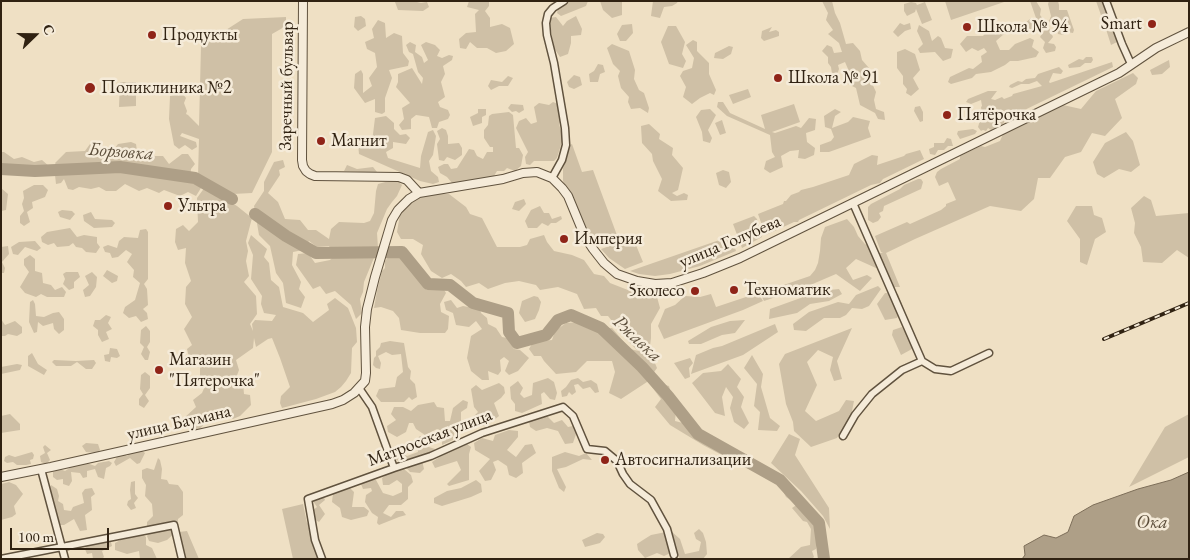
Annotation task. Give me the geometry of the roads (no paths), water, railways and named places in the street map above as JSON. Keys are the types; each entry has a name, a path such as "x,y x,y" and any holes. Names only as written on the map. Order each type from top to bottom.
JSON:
{"street":[{"name":"Заречный бульвар","path":"303,1 302,154 303,166 306,171 315,176 399,177 406,180 419,193"},
{"path":"394,468 372,407 359,388 364,381 366,373 365,327 367,309 392,220 398,210 409,199 419,193 503,179 523,173 537,172 552,178 562,160 566,145 565,128 546,23 548,14 553,8 564,1"},
{"path":"1106,1 1131,64"},
{"name":"улица Голубева","path":"552,178 568,196 585,237 604,263 617,274 637,281 655,284 672,283 740,258 1118,73 1156,48 1189,32"},
{"path":"853,203 922,361 935,369 951,371 989,353"},
{"path":"842,436 855,415 872,394 902,370 922,361"},
{"name":"улица Баумана","path":"1,477 332,404 349,397 359,388"},
{"name":"Матросская улица","path":"322,559 315,540 308,498 431,456 482,433 563,407 572,416 586,449 605,451 617,461 630,484 651,500 667,529 674,555"},
{"path":"41,469 65,559"},
{"path":"1,559 174,525 182,559"}],"water":[{"name":"Ока","path":"1189,472 1189,559 1022,559 1025,555 1024,546 1044,535 1056,538 1068,532 1074,516 1093,505 1138,489 1171,480"}],"waterway":[{"name":"Борзовка","path":"1,169 35,171 120,167 195,178 232,199"},
{"name":"Ржавка","path":"255,214 286,236 316,253 402,252 428,284 450,285 473,303 508,313 509,332 517,343 546,335 558,320 571,315 601,328 642,367 698,434 780,480 819,523 824,559"}],"railway":[{"path":"1104,339 1189,303"}],"place":[{"name":"Smart","path":"1152,24"},
{"name":"Школа № 94","path":"967,27"},
{"name":"Продукты","path":"152,35"},
{"name":"Школа № 91","path":"778,78"},
{"name":"Поликлиника №2","path":"90,88"},
{"name":"Пятёрочка","path":"947,115"},
{"name":"Магнит","path":"321,141"},
{"name":"Ультра","path":"168,206"},
{"name":"Империя","path":"564,239"},
{"name":"Техноматик","path":"734,290"},
{"name":"5колесо","path":"695,291"},
{"name":"Магазин \"Пятерочка\"","path":"159,370"},
{"name":"Автосигнализации","path":"605,460"}]}
